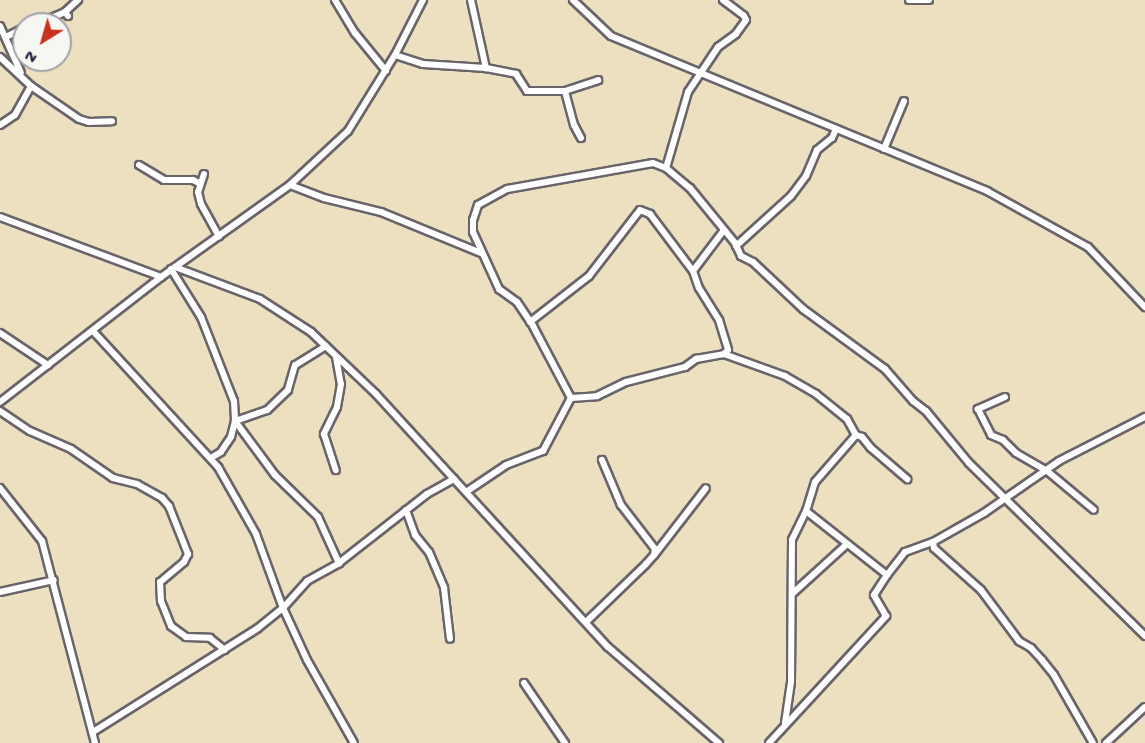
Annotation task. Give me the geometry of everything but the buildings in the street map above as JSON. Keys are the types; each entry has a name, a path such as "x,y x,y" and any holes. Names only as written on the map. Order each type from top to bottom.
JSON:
{"street":[{"path":"69,12 78,0"},
{"path":"335,0 355,33 386,71"},
{"path":"0,402 160,277 290,184 348,131 386,71 423,0"},
{"path":"471,0 486,68"},
{"path":"573,0 611,36 987,191 1088,247 1145,307"},
{"path":"666,168 685,99 718,47 736,34 746,20 723,0"},
{"path":"909,0 928,0"},
{"path":"0,26 23,76"},
{"path":"6,37 12,34"},
{"path":"395,55 423,64 486,68 516,74 527,91 565,91 598,80"},
{"path":"0,57 23,76 31,86 79,118 89,122 112,121"},
{"path":"0,125 15,115 31,86"},
{"path":"565,91 574,125 581,138"},
{"path":"884,149 904,101"},
{"path":"736,246 791,196 806,176 817,150 832,138 836,129"},
{"path":"571,398 561,375 530,322 517,302 499,289 480,253 472,226 478,205 488,197 524,184 592,175 652,163 666,168 690,188 736,246 741,256 753,262 798,305 885,369 1004,498 1145,636"},
{"path":"139,165 164,180 192,180 199,183"},
{"path":"204,174 199,183 201,204 219,236"},
{"path":"290,184 324,198 381,212 480,253"},
{"path":"530,322 590,276 640,210 650,214 693,271 699,288 719,320 728,350 724,354"},
{"path":"0,217 160,277"},
{"path":"693,271 724,230"},
{"path":"173,268 260,299 311,332 376,394 586,622 655,690 719,743"},
{"path":"173,268 201,317 234,401 235,421 226,446 211,458"},
{"path":"93,331 211,458 256,534 283,608 307,660 354,743"},
{"path":"0,333 48,365"},
{"path":"235,421 267,410 288,390 296,365 326,346"},
{"path":"571,398 597,396 626,382 684,367 696,358 724,354 785,376 816,394 847,419 856,435 862,437 871,448 907,479"},
{"path":"336,356 341,384 338,407 324,434 336,470"},
{"path":"1005,397 978,409 991,435 1003,440 1016,453 1046,470 1094,510"},
{"path":"466,492 506,465 543,451 571,398"},
{"path":"0,411 30,431 71,449 112,478 137,484 162,498 169,506 188,554 184,562 160,582 162,601 171,626 186,637 210,639 225,650"},
{"path":"769,743 886,616 874,595 904,552 933,542 1046,470 1145,417"},
{"path":"235,421 275,475 314,511 339,563"},
{"path":"785,723 791,682 792,540 806,512 815,482 856,435"},
{"path":"602,460 621,505 655,549 654,555"},
{"path":"93,732 225,650 283,608 307,581 339,563 427,494 454,479"},
{"path":"0,488 42,541 54,579 95,743"},
{"path":"586,622 654,555 706,488"},
{"path":"406,510 415,535 429,552 444,588 450,639"},
{"path":"806,512 887,574"},
{"path":"933,542 934,548 981,590 1019,641 1042,660 1054,675 1093,743"},
{"path":"792,594 847,544"},
{"path":"0,592 54,579"},
{"path":"524,683 565,743"},
{"path":"1106,743 1145,707"}]}
